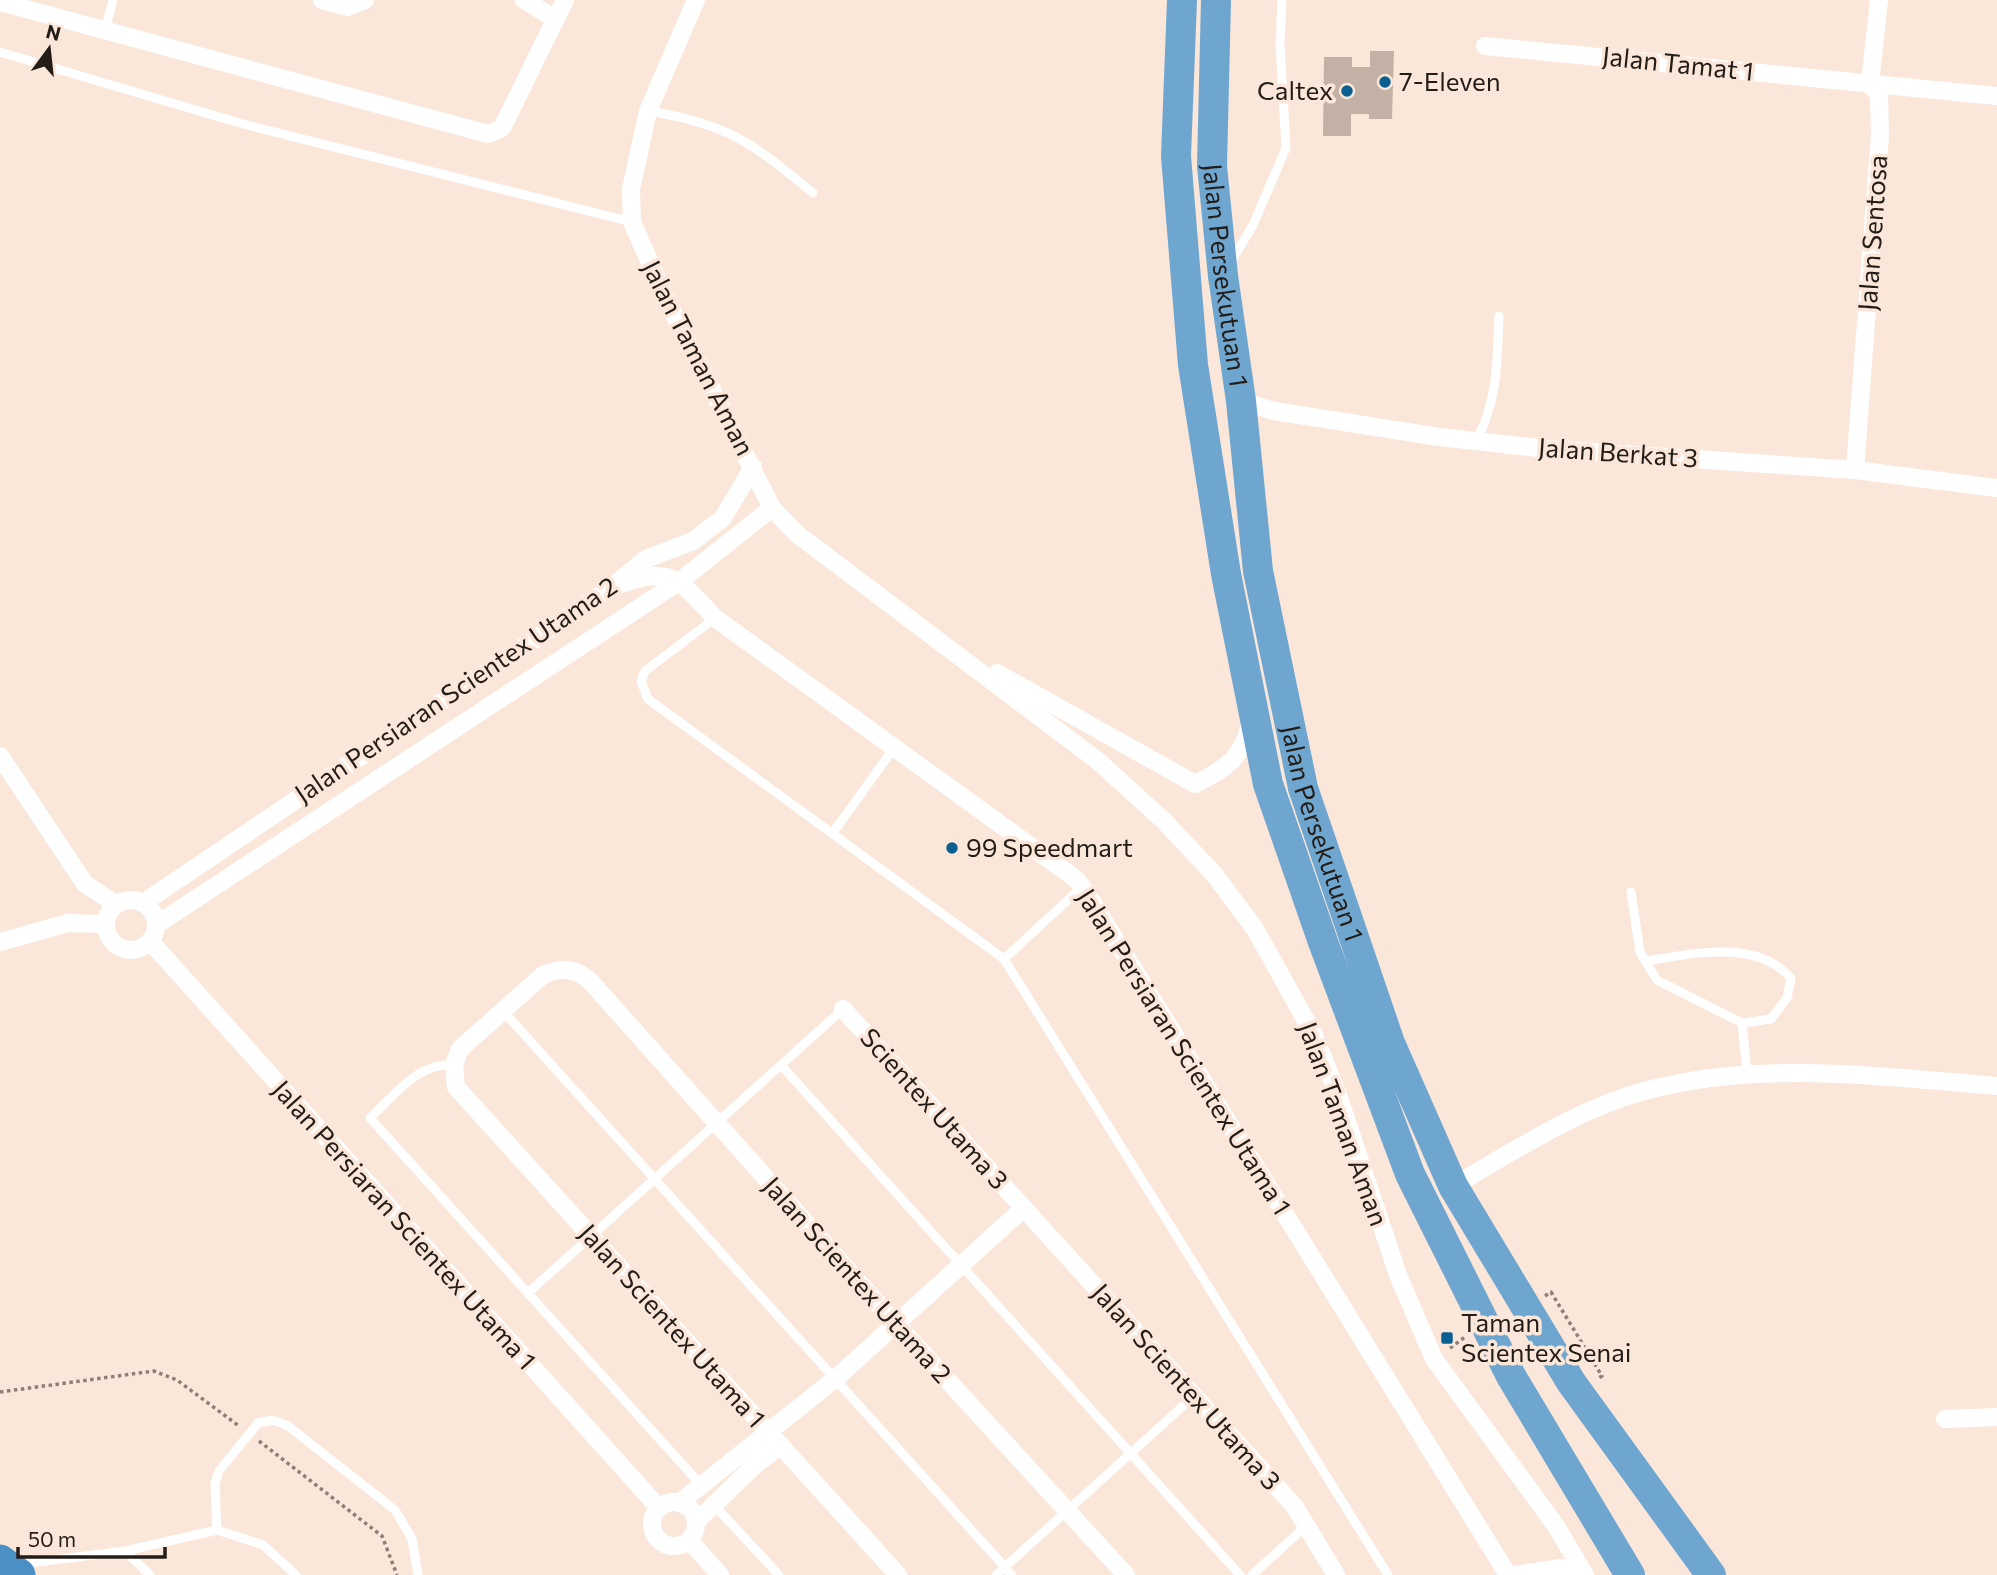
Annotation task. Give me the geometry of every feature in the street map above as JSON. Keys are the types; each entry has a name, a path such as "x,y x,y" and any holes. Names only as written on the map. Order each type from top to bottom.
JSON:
{"highway":[{"name":"Jalan Persekutuan 1","path":"1182,0 1176,156 1193,365 1226,574 1268,784 1322,942 1410,1174 1511,1376 1630,1575"},
{"name":"Jalan Persekutuan 1","path":"1216,0 1212,166 1223,275 1241,401 1258,571 1303,788 1390,1043 1453,1186 1571,1382 1711,1575"}],"street":[{"path":"322,0 347,6 365,0"},
{"path":"524,0 554,18"},
{"path":"0,2 488,134 502,128 565,0"},
{"name":"Jalan Taman Aman","path":"696,0 648,111 631,189 632,222 666,299 772,508 797,534 1098,761 1214,874 1255,929 1314,1035 1337,1092 1398,1275 1434,1359 1556,1526 1585,1575"},
{"name":"Jalan Sentosa","path":"1855,470 1880,134 1879,95 1870,84 1878,0"},
{"name":"Jalan Tamat 1","path":"1485,46 1997,96"},
{"name":"Jalan Berkat 3","path":"1241,401 1274,411 1476,441 1855,470 1997,488"},
{"name":"Jalan Persiaran Scientex Utama 2","path":"143,903 612,587 646,559 692,541 723,518 753,467"},
{"name":"Jalan Persiaran Scientex Utama 2","path":"153,933 680,581 772,508"},
{"path":"612,587 646,575 680,581"},
{"name":"Jalan Persiaran Scientex Utama 1","path":"680,581 715,618 1082,887 1508,1575"},
{"name":"Jalan Taman Aman","path":"942,642 1195,784 1219,773 1240,754 1247,739 1254,706"},
{"path":"0,756 85,884 116,904"},
{"path":"127,900 143,903 154,914 153,933 138,949 125,950 108,937 105,924 110,910 116,904 127,900"},
{"path":"0,942 68,923 105,924"},
{"name":"Jalan Persiaran Scientex Utama 1","path":"153,933 659,1508"},
{"name":"Jalan Scientex Utama 2","path":"503,1011 543,975 555,970 582,973 896,1324 1126,1575"},
{"name":"Scientex Utama 3","path":"843,1009 1024,1208"},
{"path":"454,1070 460,1049 503,1011"},
{"name":"Jalan Scientex Utama 1","path":"454,1070 456,1087 898,1575"},
{"path":"1453,1186 1564,1123 1647,1090 1747,1072 1827,1074 1997,1086"},
{"path":"776,1440 701,1485 679,1503 659,1508 652,1521 660,1541 675,1546 689,1540 696,1522 712,1504 776,1440 835,1379 1024,1208"},
{"name":"Jalan Scientex Utama 3","path":"1024,1208 1295,1507 1336,1575"},
{"path":"1945,1419 1997,1417"},
{"path":"679,1503 690,1510 696,1522"},
{"path":"689,1540 720,1575"},
{"path":"1515,1575 1561,1568 1573,1575"}],"lane":[{"path":"105,30 113,0"},
{"path":"1223,275 1253,225 1286,148 1280,44 1282,0"},
{"path":"0,52 243,124 632,222"},
{"path":"648,111 687,117 720,128 755,145 813,193"},
{"path":"1476,441 1488,418 1495,393 1499,316"},
{"path":"715,618 645,671 641,681 643,692 648,699 1004,959 1388,1575"},
{"path":"832,834 894,748"},
{"path":"1004,959 1082,887"},
{"path":"1631,892 1640,952 1657,980 1742,1023 1770,1019 1787,998 1791,978 1778,964 1747,954 1703,952 1646,961"},
{"path":"528,1293 843,1009"},
{"path":"503,1011 1012,1575"},
{"path":"1742,1023 1747,1072"},
{"path":"454,1070 439,1064 424,1069 370,1118 701,1485"},
{"path":"781,1065 1240,1575"},
{"path":"996,1575 1194,1396"},
{"path":"217,1530 215,1483 219,1471 258,1423 273,1420 288,1426 394,1510 412,1539 418,1575"},
{"path":"712,1504 779,1575"},
{"path":"1252,1575 1306,1526"},
{"path":"8,1567 125,1551 217,1530 263,1545 296,1575"},
{"path":"125,1551 150,1575"}],"path":[{"path":"1552,1292 1602,1376"},
{"path":"0,1392 154,1371 177,1380 240,1427"},
{"path":"251,1435 382,1536 397,1575"}],"building":[{"name":"Caltex","path":"1370,51 1394,51 1392,119 1369,119 1369,114 1351,114 1351,136 1323,136 1324,57 1352,57 1352,67 1370,67"}],"place":[{"name":"7-Eleven","path":"1385,82"},
{"name":"Caltex","path":"1347,91"},
{"name":"99 Speedmart","path":"952,848"},
{"name":"Taman Scientex Senai","path":"1447,1338"}]}
